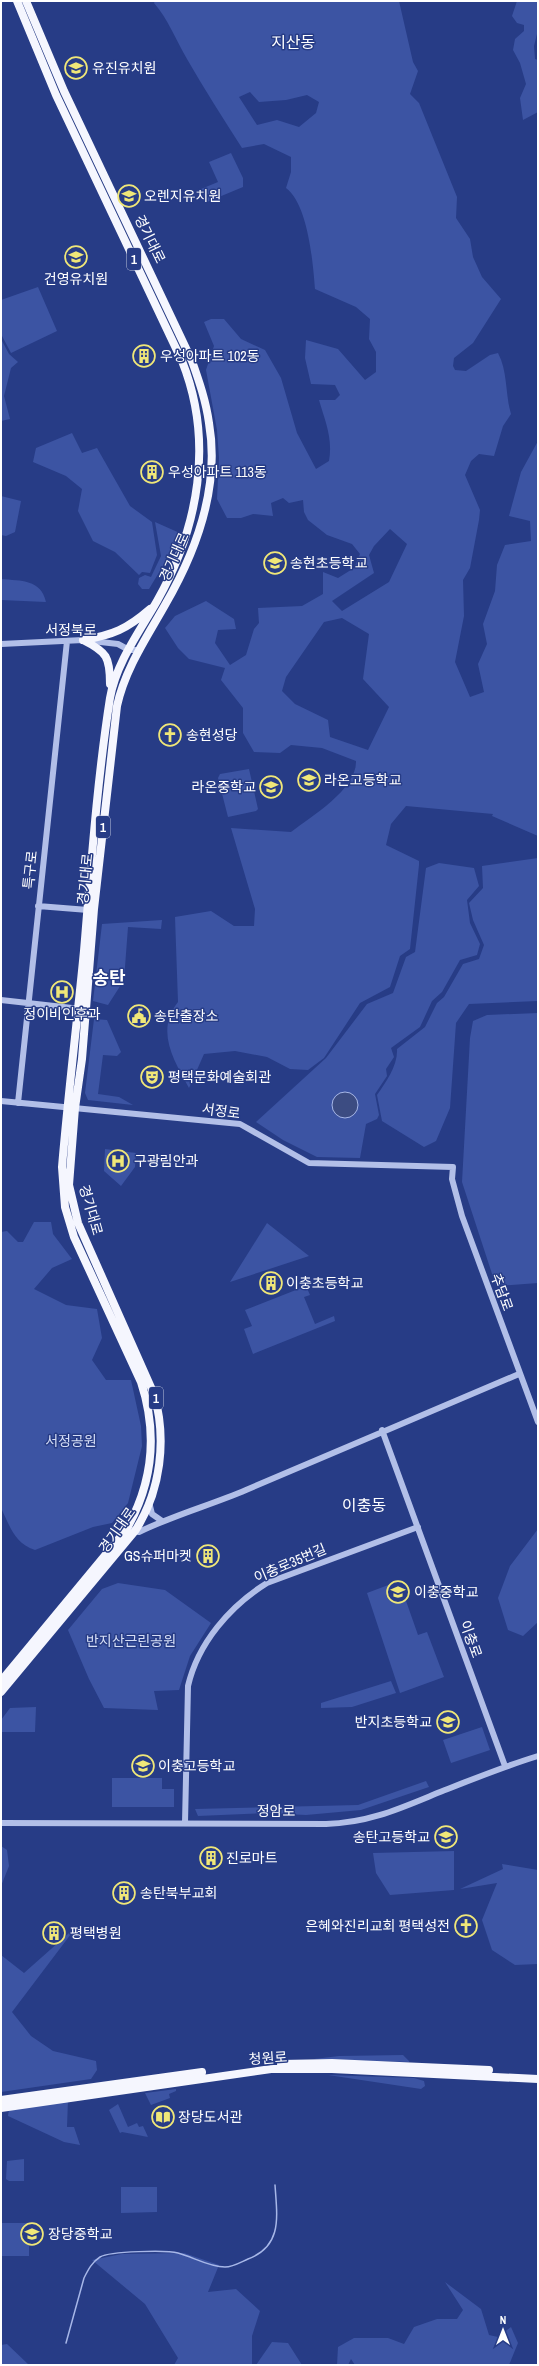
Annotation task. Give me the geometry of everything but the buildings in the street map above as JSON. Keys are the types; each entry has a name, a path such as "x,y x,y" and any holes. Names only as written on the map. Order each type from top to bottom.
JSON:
{"main road":[{"name":"경기대로","path":"17,1 56,95 182,361 194,398 200,447 196,498 183,543 167,584 119,668 112,691 88,910 81,1009"},
{"name":"경기대로","path":"1,1692 23,1660 126,1530 135,1514 149,1473 152,1439 150,1415 141,1382 78,1248 66,1213 62,1167 71,1107 81,1009 117,706 121,686 186,565 202,525 210,481 210,424 204,396 192,361 64,91 26,1"},
{"path":"83,640 111,635 136,621 155,604"},
{"path":"83,640 101,649 108,658 112,691"},
{"name":"경기대로","path":"1,1681 23,1660 142,1521 149,1502 159,1464 162,1441 161,1423 148,1376 84,1239 74,1210 69,1185 71,1107"},
{"name":"경기대로","path":"1,1674 23,1660"},
{"name":"경기대로","path":"1,1698 20,1675 23,1660"},
{"name":"청원로","path":"1,2100 199,2073 301,2063 424,2066 538,2073"},
{"name":"청원로","path":"1,2108 271,2069 332,2069 538,2079"}],"street":[{"name":"서정북로","path":"1,644 83,640 118,644 129,650 140,650"},
{"name":"특구로","path":"18,1103 67,641"},
{"path":"38,906 88,910"},
{"path":"1,1000 81,1009"},
{"name":"서정로","path":"1,1101 240,1124 258,1132 309,1163 453,1167"},
{"name":"추담로","path":"453,1167 452,1179 462,1216 519,1374 538,1422"},
{"path":"126,1530 139,1532 162,1521 245,1490 382,1430 519,1374"},
{"name":"이충로","path":"382,1430 506,1766"},
{"path":"149,1502 152,1514 162,1521"},
{"name":"이충로35번길","path":"185,1823 188,1686 191,1672 202,1650 217,1628 233,1608 250,1594 267,1583 418,1527"},
{"name":"정암로","path":"1,1823 326,1824 363,1821 386,1815 506,1766 538,1756"}],"green space":[{"path":"155,1 399,1 413,62 418,71 410,94 419,103 457,197 456,218 470,239 473,257 482,277 501,299 473,343 454,358 453,366 455,370 466,371 490,355 498,353 505,375 511,414 503,426 494,456 479,454 471,461 465,475 480,510 470,568 463,580 464,616 455,662 470,697 484,692 478,664 487,644 483,624 495,591 497,565 505,545 531,541 530,521 509,516 521,472 538,441 538,836 492,816 493,814 406,806 391,824 386,845 419,861 419,865 410,949 400,956 390,987 360,1003 324,1058 308,1070 290,1069 267,1057 235,1051 204,1054 189,1088 173,1056 167,1035 171,1013 178,1002 175,917 211,911 234,926 254,926 255,909 231,828 291,832 321,810 341,792 349,782 354,771 356,761 322,748 291,745 280,753 254,752 243,733 243,708 221,680 225,668 189,659 178,648 165,628 175,616 206,601 234,619 236,629 218,630 215,643 230,665 246,655 254,629 259,623 258,608 302,606 323,594 323,572 338,578 354,568 360,554 352,544 327,535 308,520 304,512 303,500 289,503 283,498 271,503 273,516 253,514 241,518 227,518 217,499 219,458 217,430 206,370 214,346 204,322 211,319 224,319 241,339 265,350 281,378 297,433 316,469 329,461 330,453 328,430 319,400 335,400 340,395 335,385 311,384 305,358 306,340 338,349 365,380 376,372 376,352 369,339 370,319 356,307 315,289 311,250 304,220 300,207 286,188 291,172 291,157 264,144 242,148 193,70 164,16 154,3","holes":["250,92 259,102 286,100 307,95 319,102 316,113 299,127 277,120 257,125 239,97","390,529 407,544 389,582 342,611 332,601 374,573 369,555 374,546","342,618 369,634 363,679 389,707 368,750 330,737 328,720 295,704 282,691 286,677 324,622"]},
{"path":"517,1 538,1 538,30 534,46 535,59 538,60 538,112 523,120 520,98 526,84 520,63 513,50 515,39 524,31 524,25 517,23 512,16"},
{"path":"231,153 243,178 243,187 207,202 201,189 218,182 209,162"},
{"path":"38,287 57,331 11,353 1,334 1,300"},
{"path":"1,339 9,354 18,362 11,368 4,396 10,419 1,421"},
{"path":"72,433 82,453 97,448 130,506 152,522 157,555 150,573 142,572 139,575 115,552 93,541 78,511 82,489 66,476 33,462 36,448"},
{"path":"1,496 21,501 15,532 6,536 1,535"},
{"path":"155,522 182,534 149,589 142,589 138,584 139,578 145,575 151,577 161,556"},
{"path":"1,579 23,581 35,585 40,589 46,602 1,600"},
{"path":"249,769 258,809 256,811 228,817 218,778 220,774"},
{"path":"538,858 538,1001 469,1004 456,1023 450,1108 436,1141 424,1147 382,1121 377,1095 388,1079 396,1061 397,1049 425,1027 437,1003 444,997 463,964 479,959 484,945 473,920 469,903 483,888 482,866"},
{"path":"439,863 474,868 479,886 467,900 470,923 480,944 477,955 460,960 442,992 432,1001 420,1027 391,1048 394,1057 386,1069 387,1076 375,1094 379,1115 377,1119 366,1124 360,1158 317,1157 283,1140 256,1122 326,1058 367,1004 393,993 406,957 415,952 426,868"},
{"path":"162,920 161,929 128,927 124,980 108,1005 93,1001 102,924"},
{"path":"538,1013 538,1283 496,1286 462,1182 470,1038 473,1021 487,1015"},
{"path":"94,1019 107,1020 121,1052 117,1056 103,1055 98,1094 119,1097 133,1105 88,1100 85,1093"},
{"path":"105,1149 136,1153 135,1167 121,1186 104,1171"},
{"name":"서정공원","path":"34,1222 51,1222 53,1234 72,1259 52,1268 34,1289 66,1305 97,1309 102,1338 92,1360 106,1380 131,1380 141,1426 142,1446 128,1503 112,1523 93,1527 35,1550 22,1543 17,1538 1,1508 1,1232 7,1231 18,1242 23,1242"},
{"path":"267,1223 309,1256 230,1282"},
{"path":"306,1286 310,1295 304,1297 315,1324 334,1316 335,1321 253,1354 244,1329 252,1326 245,1310"},
{"path":"538,1529 538,1622 523,1636 508,1630 498,1598 510,1566"},
{"path":"399,1581 418,1635 427,1632 444,1677 400,1693 367,1593"},
{"name":"반지산근린공원","path":"118,1583 165,1590 211,1623 190,1656 179,1690 154,1691 158,1710 104,1708 89,1679 68,1630 102,1589"},
{"path":"391,1681 396,1693 352,1707 321,1708 321,1703"},
{"path":"36,1707 35,1732 1,1732 1,1720 10,1708"},
{"path":"482,1727 490,1750 451,1763 443,1740"},
{"path":"112,1778 162,1778 162,1789 174,1789 174,1807 112,1807"},
{"path":"426,1781 429,1787 361,1810 306,1815 265,1813 198,1816 195,1809 358,1805"},
{"path":"1,1846 7,1850 9,1866 1,1886"},
{"path":"454,1851 454,1890 390,1895 376,1873 373,1853"},
{"path":"502,1864 538,1870 538,1964 515,1965 492,1950 482,1920 497,1883 460,1889 503,1869"},
{"path":"77,1926 12,2012 31,2036 53,2051 96,2061 97,2070 91,2079 1,2092 1,1955 24,1973"},
{"path":"403,2055 410,2062 314,2059 339,2056"},
{"path":"328,2075 414,2078 424,2081 425,2086 421,2089"},
{"path":"176,2089 176,2091 169,2094 170,2098 151,2105 145,2093"},
{"path":"68,2100 67,2127 74,2127 80,2145 64,2142 8,2116 9,2109"},
{"path":"118,2104 128,2127 137,2123 139,2127 143,2126 148,2137 122,2132 120,2133 109,2110"},
{"path":"24,2159 24,2181 9,2181 6,2179 7,2161"},
{"path":"121,2187 157,2187 157,2212 121,2213"},
{"path":"1,2223 29,2223 29,2256 1,2256"},
{"path":"184,2253 219,2265 208,2292 236,2289 260,2311 252,2336 252,2365 174,2365 178,2358 145,2304 92,2260 122,2254"},
{"path":"445,2282 481,2309 489,2335 498,2337 511,2327 518,2343 509,2365 355,2365 351,2359 348,2365 337,2365 338,2347 354,2338 388,2338 404,2344 414,2327 437,2319 457,2319 463,2310"},
{"path":"272,2342 288,2343 302,2365 256,2365"},
{"path":"7,2344 29,2365 1,2365 1,2345"}],"shaded area":[{"path":"345,1092 354,1096 358,1105 354,1114 345,1118 336,1114 332,1105 336,1096"}],"waterway":[{"path":"66,2343 84,2278 90,2266 97,2259 115,2253 172,2252 219,2267 228,2267 237,2264 259,2253 267,2246 272,2238 277,2219 275,2185"}],"place":[{"name":"유진유치원","path":"76,68"},
{"name":"오렌지유치원","path":"129,196"},
{"name":"건영유치원","path":"76,257"},
{"name":"우성아파트 102동","path":"144,356"},
{"name":"우성아파트 113동","path":"152,472"},
{"name":"송현초등학교","path":"275,563"},
{"name":"송현성당","path":"170,735"},
{"name":"라온고등학교","path":"309,780"},
{"name":"라온중학교","path":"271,787"},
{"name":"정이비인후과","path":"62,992"},
{"name":"송탄출장소","path":"139,1016"},
{"name":"평택문화예술회관","path":"152,1077"},
{"name":"구광림안과","path":"118,1161"},
{"name":"이충초등학교","path":"271,1283"},
{"name":"GS슈퍼마켓","path":"208,1556"},
{"name":"이충중학교","path":"398,1592"},
{"name":"반지초등학교","path":"448,1722"},
{"name":"이충고등학교","path":"143,1766"},
{"name":"송탄고등학교","path":"446,1837"},
{"name":"진로마트","path":"211,1858"},
{"name":"송탄북부교회","path":"124,1893"},
{"name":"은혜와진리교회 평택성전","path":"466,1926"},
{"name":"평택병원","path":"54,1933"},
{"name":"장당도서관","path":"163,2117"},
{"name":"장당중학교","path":"32,2234"}],"district":[{"name":"지산동","path":"293,42"},
{"name":"송탄","path":"109,977"},
{"name":"이충동","path":"364,1505"}]}
